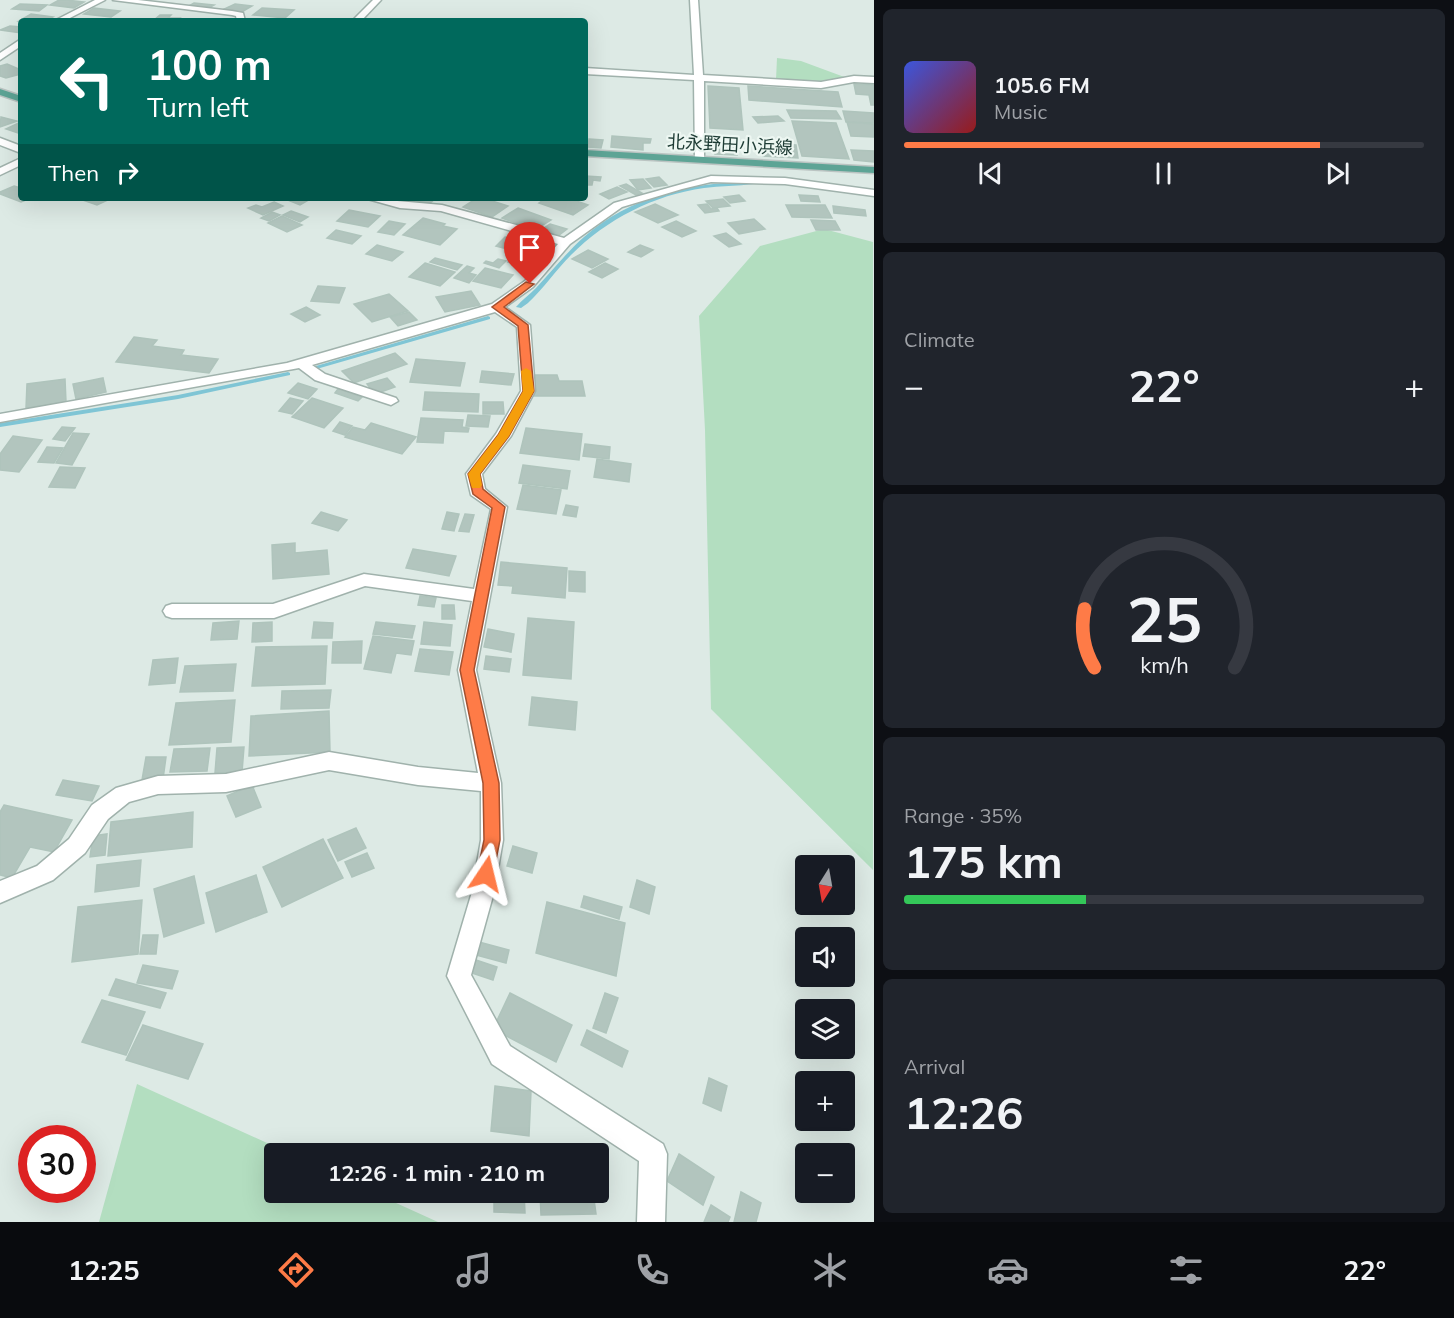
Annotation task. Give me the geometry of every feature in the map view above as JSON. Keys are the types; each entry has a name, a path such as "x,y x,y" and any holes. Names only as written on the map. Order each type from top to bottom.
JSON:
{"main road":[{"path":"0,92 18,98"},
{"name":"北永野田小浜線","path":"588,153 873,170"}],"street":[{"path":"64,18 101,0"},
{"path":"117,0 240,15 240,18"},
{"path":"359,18 377,0"},
{"path":"694,0 699,78 699,159"},
{"path":"216,12 225,6"},
{"path":"0,57 18,44"},
{"path":"588,71 821,85 854,79 873,80"},
{"path":"0,141 18,149"},
{"path":"0,172 18,163"},
{"path":"777,164 785,181"},
{"path":"0,418 302,364 497,307 530,284 566,242 618,205 678,187 711,179 785,181 873,193"},
{"path":"383,201 400,205 442,208 566,242"},
{"path":"442,208 448,201"},
{"path":"497,307 523,325 528,391 503,436 474,474 477,491 499,507 467,670 491,783 492,840 483,892 459,976 501,1055 653,1154 651,1222"},
{"path":"302,364 320,377 391,401"},
{"path":"172,611 274,611 364,580 481,596"},
{"path":"0,892 45,873 77,846 100,812 123,794 158,785 226,783 329,761 418,776 491,783"}],"green space":[{"path":"777,58 801,61 847,78 818,83 776,80"},
{"path":"824,229 873,242 873,870 711,709 705,430 699,316 760,246"},
{"path":"137,1084 267,1143 264,1143 264,1203 396,1203 438,1222 99,1222"}],"building":[{"path":"59,0 84,2 74,8 50,5"},
{"path":"194,3 214,5 207,9 187,7"},
{"path":"20,4 47,5 39,11 12,9"},
{"path":"235,4 252,6 240,13 220,11"},
{"path":"94,8 120,11 111,17 84,14"},
{"path":"262,8 294,10 285,18 253,15"},
{"path":"31,14 53,17 51,18 24,18"},
{"path":"160,15 171,15 168,18 156,18"},
{"path":"10,26 18,27 18,33 0,30"},
{"path":"7,64 18,69 18,75 6,78 0,76 0,66"},
{"path":"854,84 874,85 874,105 871,105 869,95 856,94"},
{"path":"708,86 739,88 743,130 710,128"},
{"path":"748,86 838,92 842,107 749,100"},
{"path":"787,110 836,111 841,119 791,118"},
{"path":"843,111 874,113 874,123 846,122"},
{"path":"778,116 784,121 758,123 753,117"},
{"path":"1,117 17,121 0,127"},
{"path":"792,121 836,123 849,159 802,156"},
{"path":"847,122 874,124 874,137 851,136"},
{"path":"18,123 18,133 6,129"},
{"path":"612,136 651,139 650,143 643,143 643,150 611,147"},
{"path":"589,139 603,140 601,148 588,147"},
{"path":"761,143 796,145 798,158 763,156"},
{"path":"714,145 735,146 737,155 715,154"},
{"path":"851,150 874,151 874,162 854,160"},
{"path":"588,176 601,177 600,181 593,180 592,185 588,185"},
{"path":"659,177 667,185 654,187 646,179"},
{"path":"643,179 651,188 638,190 630,180"},
{"path":"626,184 642,193 636,195 620,186"},
{"path":"14,186 18,187 18,201 0,194"},
{"path":"617,187 627,192 609,199 600,194"},
{"path":"739,195 745,201 730,203 724,197"},
{"path":"799,195 818,196 820,202 801,201"},
{"path":"723,199 730,206 713,208 706,201"},
{"path":"86,201 106,201 97,205"},
{"path":"290,201 307,201 300,205"},
{"path":"416,201 432,201 429,204"},
{"path":"472,201 492,201 508,206 492,217 463,207"},
{"path":"542,201 577,201 588,205 573,215 539,203"},
{"path":"274,202 283,206 263,215 248,208 256,205 262,207"},
{"path":"655,204 678,215 658,223 635,212"},
{"path":"707,204 711,209 717,208 719,211 705,213 698,205"},
{"path":"786,205 825,205 832,218 792,217"},
{"path":"833,206 865,210 866,216 834,213"},
{"path":"518,208 551,220 535,230 502,218"},
{"path":"349,210 380,216 368,227 337,221"},
{"path":"291,211 308,217 300,222 283,215"},
{"path":"272,212 280,215 269,221 261,218"},
{"path":"282,216 302,225 287,232 268,223"},
{"path":"423,218 457,229 440,245 403,235"},
{"path":"754,219 765,229 739,234 728,223"},
{"path":"811,220 835,221 840,230 816,230"},
{"path":"389,221 405,224 394,235 378,232"},
{"path":"676,221 696,231 682,237 662,227"},
{"path":"550,224 567,229 558,236 541,230"},
{"path":"336,230 361,236 352,244 327,238"},
{"path":"726,233 741,244 729,247 714,236"},
{"path":"505,237 536,245 527,254 496,246"},
{"path":"377,245 403,252 392,261 366,254"},
{"path":"640,245 653,250 641,257 628,252"},
{"path":"588,250 608,259 592,268 572,259"},
{"path":"515,254 535,259 527,267 508,262"},
{"path":"435,258 462,265 457,270 430,262"},
{"path":"498,259 506,261 499,268 484,263 486,261 493,263"},
{"path":"425,263 455,272 440,286 409,277"},
{"path":"605,263 618,269 602,278 589,272"},
{"path":"467,266 474,268 469,273 476,275 469,283 454,278"},
{"path":"485,268 513,275 501,288 473,281"},
{"path":"318,286 345,288 339,303 311,301"},
{"path":"471,291 480,305 445,312 436,297"},
{"path":"389,294 408,311 372,322 354,304"},
{"path":"306,307 320,315 305,322 291,314"},
{"path":"409,312 417,320 398,326 390,317"},
{"path":"134,337 157,340 152,346 184,350 181,355 218,359 209,373 116,362"},
{"path":"395,353 407,364 354,383 342,371"},
{"path":"416,359 465,363 460,386 410,382"},
{"path":"482,371 514,374 511,385 480,382"},
{"path":"531,375 557,375 559,381 582,381 585,396 534,396"},
{"path":"103,378 106,392 76,399 73,384"},
{"path":"387,378 395,387 375,394 367,384"},
{"path":"65,379 66,402 26,408 27,384"},
{"path":"298,383 317,389 308,399 288,393"},
{"path":"338,389 362,397 358,401 335,393"},
{"path":"425,392 479,394 478,412 423,410"},
{"path":"290,398 303,401 292,414 279,411"},
{"path":"312,398 343,408 324,428 292,417"},
{"path":"483,402 503,402 504,414 483,414"},
{"path":"468,415 490,416 488,427 466,426"},
{"path":"421,418 463,420 462,427 469,428 468,432 444,431 443,443 417,442"},
{"path":"340,422 352,426 345,435 333,431"},
{"path":"371,423 416,437 402,454 345,437 353,427 365,430"},
{"path":"62,427 75,428 65,441 53,439"},
{"path":"526,428 582,434 579,460 520,453"},
{"path":"73,433 89,434 72,465 56,463"},
{"path":"13,436 42,440 19,472 0,470 0,454"},
{"path":"585,444 610,447 609,459 583,456"},
{"path":"47,447 63,448 54,463 38,462"},
{"path":"597,459 631,464 629,482 594,477"},
{"path":"523,465 570,471 567,489 519,483"},
{"path":"60,467 85,468 75,488 49,487"},
{"path":"523,485 561,490 556,514 517,509"},
{"path":"566,505 578,507 576,517 563,515"},
{"path":"321,512 347,520 338,531 312,523"},
{"path":"447,512 459,514 454,531 442,529"},
{"path":"465,514 474,515 469,532 459,531"},
{"path":"295,543 295,553 327,550 329,574 273,579 272,545"},
{"path":"413,549 456,556 449,576 406,568"},
{"path":"501,562 567,568 565,598 512,593 513,586 498,585"},
{"path":"569,571 585,572 585,592 569,591"},
{"path":"420,596 436,598 434,607 418,605"},
{"path":"442,605 454,605 455,619 442,619"},
{"path":"528,618 574,622 571,679 523,675"},
{"path":"239,621 237,639 211,640 213,623"},
{"path":"272,622 272,641 252,642 253,623"},
{"path":"314,622 333,623 332,638 312,638"},
{"path":"376,622 415,626 412,638 373,634"},
{"path":"424,622 452,625 450,646 421,644"},
{"path":"488,629 514,634 511,652 484,647"},
{"path":"373,636 414,641 411,655 396,653 391,673 364,669"},
{"path":"362,641 361,663 332,663 333,642"},
{"path":"327,646 325,684 252,686 256,647"},
{"path":"420,649 453,652 449,675 415,671"},
{"path":"486,656 511,659 509,672 484,669"},
{"path":"178,658 175,683 149,685 153,660"},
{"path":"236,664 233,691 180,692 185,666"},
{"path":"331,690 329,708 281,709 282,691"},
{"path":"532,697 577,702 575,730 529,725"},
{"path":"235,700 231,742 169,745 176,703"},
{"path":"329,711 330,752 249,756 251,716"},
{"path":"244,747 242,772 215,773 217,748"},
{"path":"210,748 207,771 170,772 174,749"},
{"path":"146,757 166,757 163,779 142,780"},
{"path":"63,780 99,786 92,801 56,795"},
{"path":"252,785 261,807 236,817 227,796"},
{"path":"4,805 72,820 54,852 30,847 12,878 0,875 0,812"},
{"path":"193,812 192,847 108,856 111,822"},
{"path":"356,828 366,848 338,861 328,840"},
{"path":"107,834 105,855 90,857 93,836"},
{"path":"323,839 343,878 282,907 263,867"},
{"path":"513,846 537,853 532,873 507,866"},
{"path":"367,853 374,868 352,877 345,862"},
{"path":"141,860 139,886 95,892 97,865"},
{"path":"256,875 267,912 216,932 206,893"},
{"path":"194,876 204,923 164,937 154,889"},
{"path":"637,880 655,887 649,914 630,907"},
{"path":"584,896 622,907 619,919 581,907"},
{"path":"142,900 138,954 72,962 78,907"},
{"path":"547,902 625,923 616,976 536,953"},
{"path":"143,935 158,935 156,954 140,954"},
{"path":"479,942 509,950 506,963 476,955"},
{"path":"476,960 497,967 493,980 472,973"},
{"path":"143,965 178,971 172,989 137,983"},
{"path":"116,979 166,993 160,1008 109,995"},
{"path":"510,993 572,1025 556,1062 493,1029"},
{"path":"605,993 618,998 606,1033 593,1028"},
{"path":"102,1000 145,1012 126,1055 82,1042"},
{"path":"143,1025 203,1044 188,1079 126,1060"},
{"path":"587,1030 628,1051 622,1067 581,1045"},
{"path":"709,1078 727,1086 721,1111 703,1103"},
{"path":"495,1086 531,1091 529,1136 491,1131"},
{"path":"679,1154 714,1177 703,1205 667,1181"},
{"path":"741,1192 761,1203 756,1222 734,1222"},
{"path":"494,1203 525,1203 525,1213 494,1212"},
{"path":"540,1203 594,1203 596,1214 541,1215"},
{"path":"711,1205 730,1217 728,1222 704,1222"}],"waterway":[{"path":"519,307 588,237 630,209 677,192 701,187 752,183"},
{"path":"318,367 488,318"},
{"path":"0,425 178,397 288,374"}],"slow traffic":[{"path":"476,485 474,474 503,436 528,391 526,371"}],"route":[{"path":"486,874 492,840 491,783 467,670 499,507 477,491 474,474 503,436 528,391 523,325 497,307 530,284"}]}
